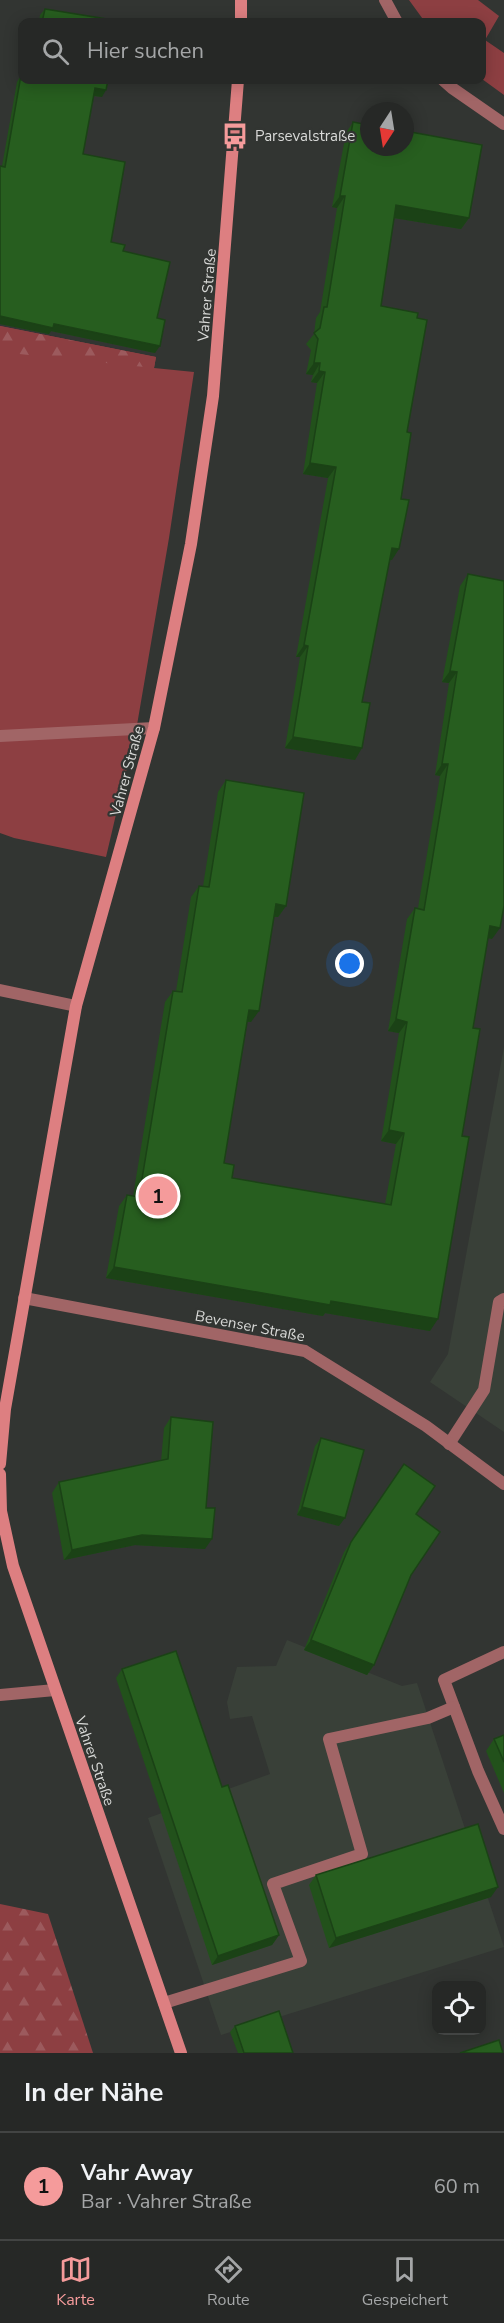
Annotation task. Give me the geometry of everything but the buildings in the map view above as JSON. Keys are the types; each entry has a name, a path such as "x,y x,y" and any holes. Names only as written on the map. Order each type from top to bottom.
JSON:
{"main road":[{"path":"241,18 242,0"},
{"name":"Vahrer Straße","path":"0,1464 5,1409 76,1006 154,728 191,544 213,396 238,84"},
{"name":"Vahrer Straße","path":"0,1474 1,1511 13,1566 180,2053"}],"street":[{"path":"385,0 395,18"},
{"path":"448,84 504,124"},
{"path":"0,736 154,728"},
{"path":"0,990 76,1006"},
{"name":"Bevenser Straße","path":"24,1298 305,1351 426,1426 504,1484"},
{"path":"449,1444 484,1390 500,1302 504,1299"},
{"path":"504,1652 444,1680 478,1771 504,1829"},
{"path":"0,1695 55,1690"},
{"path":"164,2003 301,1961 273,1884 362,1854 328,1739 428,1718 454,1707"}],"shaded area":[{"path":"504,1047 504,1432 430,1382 448,1354"},
{"path":"287,1640 402,1686 417,1683 504,1947 221,2035 148,1818 270,1774 252,1716 230,1719 227,1702 237,1667 276,1666"}],"green space":[{"path":"409,0 478,0 499,16 486,38 486,18 422,18"},
{"path":"486,41 504,53 504,95 486,82"},
{"path":"0,326 156,357 154,368 194,372 137,725 106,857 0,833"},
{"path":"0,326 156,357 154,368 0,352"},
{"path":"0,1904 48,1914 93,2053 0,2053"}],"place":[{"name":"Parsevalstraße","path":"235,136"},
{"name":"Vahr Away","path":"158,1196"}]}
